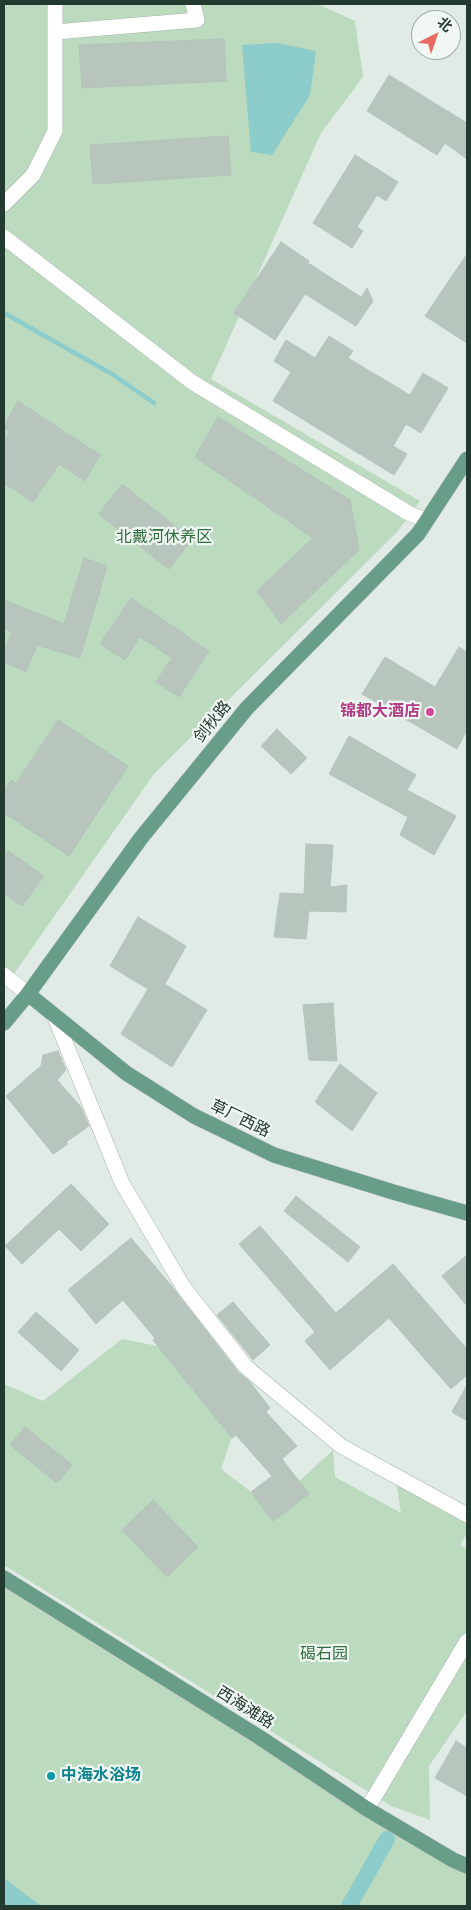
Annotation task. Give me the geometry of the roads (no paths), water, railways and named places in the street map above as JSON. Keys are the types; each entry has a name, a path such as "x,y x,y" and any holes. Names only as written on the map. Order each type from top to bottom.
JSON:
{"main road":[{"name":"剑秋路","path":"4,1023 28,994 141,838 247,708 418,534 467,459"},
{"name":"草厂西路","path":"28,994 126,1073 194,1116 274,1154 393,1192 467,1213"},
{"name":"西海滩路","path":"4,1578 259,1737 367,1809 453,1860 467,1866"}],"street":[{"path":"4,204 33,175 55,131 55,4"},
{"path":"55,32 197,20 193,4"},
{"path":"4,237 192,382 410,514 427,520"},
{"path":"4,975 28,994"},
{"path":"54,1015 122,1183 184,1288 246,1367 341,1446 467,1515"},
{"path":"367,1809 467,1641"}],"water":[{"path":"277,43 316,51 310,95 272,155 251,152 242,45"},
{"path":"4,1878 41,1906 4,1906"}],"waterway":[{"path":"4,313 112,374 154,403"},
{"path":"349,1906 387,1839"}],"place":[{"name":"锦都大酒店","path":"430,712"},
{"name":"中海水浴场","path":"51,1776"}],"park label":[{"name":"北戴河休养区","path":"164,538"},
{"name":"碣石园","path":"324,1655"}]}
